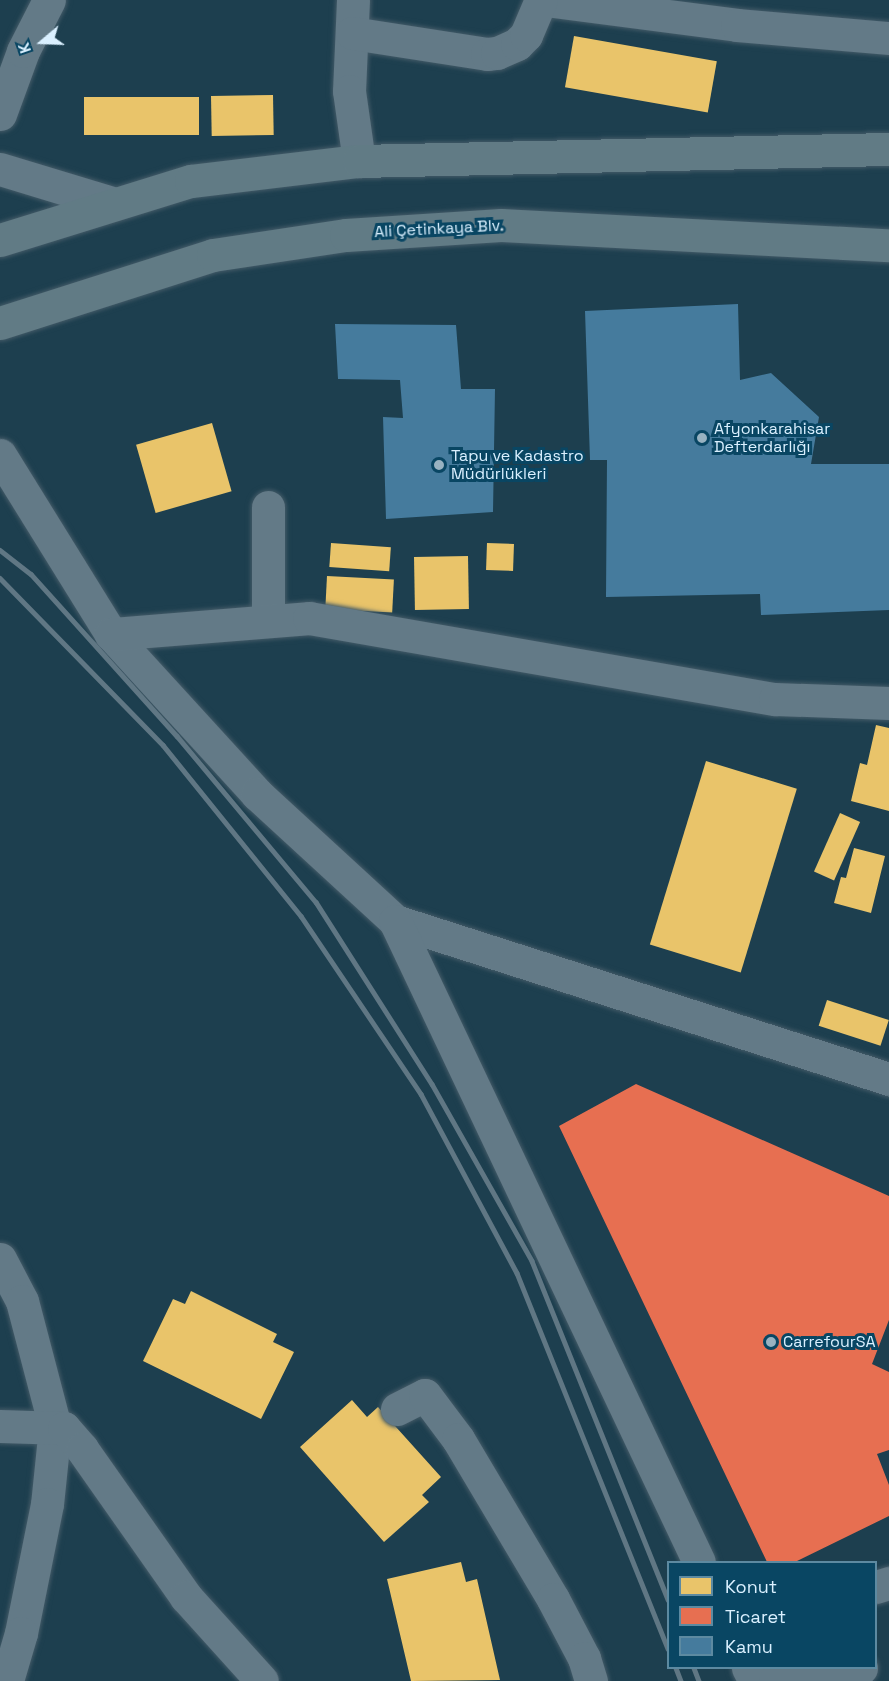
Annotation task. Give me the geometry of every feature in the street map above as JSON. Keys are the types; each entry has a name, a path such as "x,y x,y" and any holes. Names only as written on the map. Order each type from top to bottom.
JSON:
{"main road":[{"path":"0,240 191,181 359,161 889,148"},
{"name":"Ali Çetinkaya Blv.","path":"0,323 213,255 346,235 501,225 889,245"}],"street":[{"path":"0,114 23,51 49,0"},
{"path":"353,0 350,91 359,161"},
{"path":"352,33 487,54 517,44 526,35 543,0 739,12 889,38"},
{"path":"0,169 115,204"},
{"path":"0,455 111,634 257,794 396,921 698,1561"},
{"path":"268,507 268,621"},
{"path":"111,634 309,618 775,699 889,703"},
{"path":"396,921 889,1079"},
{"path":"0,1259 22,1301 56,1427 47,1504 21,1633 7,1681"},
{"path":"397,1409 425,1395 458,1439 553,1599 584,1658 591,1681"},
{"path":"0,1426 64,1428 82,1449 186,1597 262,1681"},
{"path":"775,1681 854,1669"}],"building: Konut":[{"path":"574,36 717,61 708,112 565,87"},
{"path":"273,95 274,135 212,136 211,96"},
{"path":"84,97 199,97 199,135 84,135"},
{"path":"212,423 232,491 156,513 136,445"},
{"path":"331,543 391,547 389,571 329,567"},
{"path":"487,543 514,544 513,571 486,570"},
{"path":"468,556 469,609 415,610 414,557"},
{"path":"327,576 394,580 392,612 325,609"},
{"path":"876,725 889,728 889,811 851,801 860,763 867,765"},
{"path":"706,761 797,789 741,972 650,945"},
{"path":"840,813 860,822 834,880 814,871"},
{"path":"854,848 885,856 871,913 834,903 841,877 846,878"},
{"path":"827,1000 889,1020 880,1046 819,1026"},
{"path":"191,1291 277,1334 273,1342 294,1352 261,1419 143,1361 173,1299 185,1304"},
{"path":"352,1400 367,1417 378,1407 441,1477 422,1495 429,1502 384,1542 300,1447"},
{"path":"461,1562 466,1582 477,1579 500,1680 411,1681 387,1579"}],"building: Ticaret":[{"name":"CarrefourSA","path":"636,1084 889,1196 889,1320 872,1364 889,1372 889,1450 877,1454 889,1485 889,1516 797,1561 767,1561 559,1126"}],"building: Kamu":[{"name":"Afyonkarahisar Defterdarlığı","path":"738,304 740,380 771,373 819,417 811,464 889,464 889,610 761,615 760,594 606,597 607,460 590,460 585,311"},
{"name":"Tapu ve Kadastro Müdürlükleri","path":"335,324 456,325 461,389 495,389 493,512 386,519 383,417 403,418 400,380 338,379"}],"railway":[{"path":"0,550 31,574 177,736 316,902 432,1084 532,1261 667,1598"},
{"path":"0,578 163,745 301,916 421,1094 517,1273 667,1647"},
{"path":"676,1669 681,1681"},
{"path":"694,1669 699,1681"}],"place":[{"name":"Afyonkarahisar Defterdarlığı","path":"702,438"},
{"name":"Tapu ve Kadastro Müdürlükleri","path":"439,465"},
{"name":"CarrefourSA","path":"771,1342"}]}
